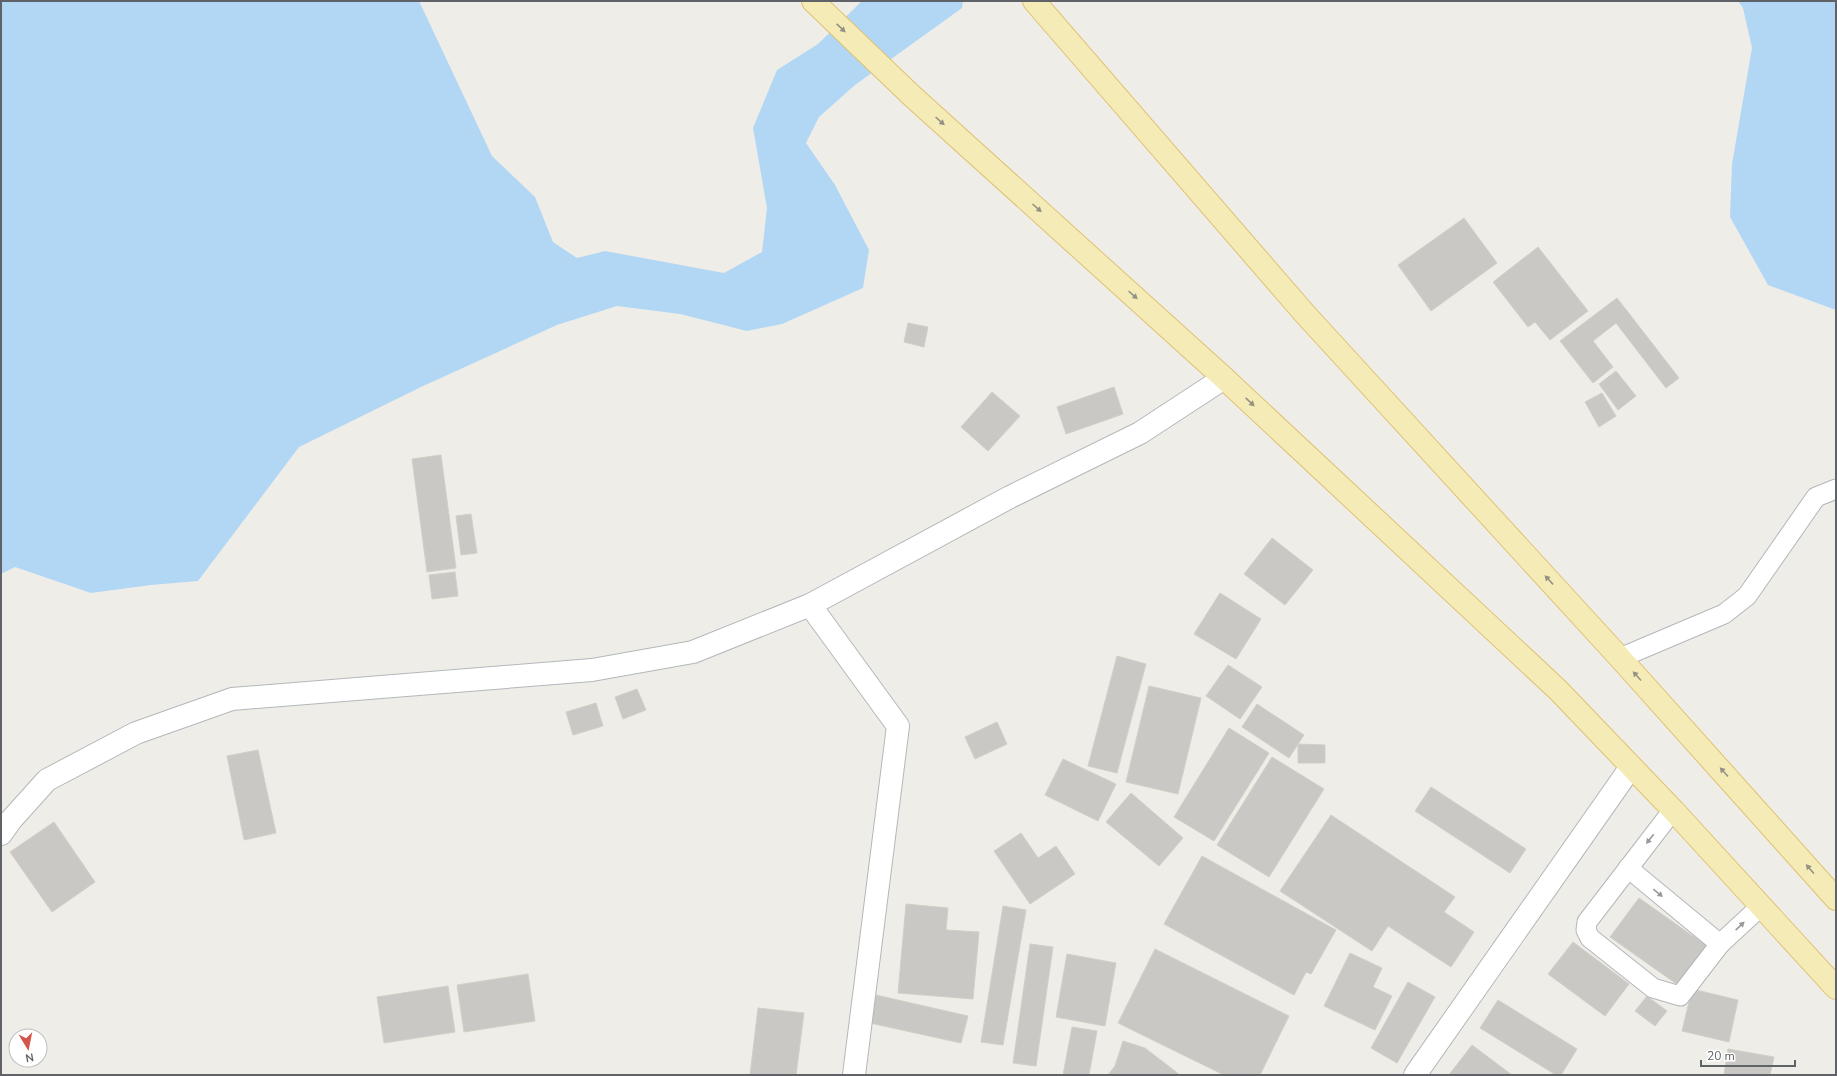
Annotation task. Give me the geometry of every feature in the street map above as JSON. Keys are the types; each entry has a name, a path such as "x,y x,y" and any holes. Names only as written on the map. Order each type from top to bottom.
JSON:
{"main road":[{"path":"813,1 912,95 1224,378 1558,690 1673,810 1760,907 1836,988"},
{"path":"1034,1 1305,314 1620,658 1836,899"}],"street":[{"path":"1,834 11,820 47,780 136,733 232,699 592,670 693,652 810,605 1010,497 1140,433 1224,378"},
{"path":"810,605 898,726 854,1075"},
{"path":"1415,1075 1631,767"}],"lane":[{"path":"1620,658 1686,632 1724,614 1746,596 1816,497 1836,489"},
{"path":"1673,810 1587,922 1586,930 1590,938 1653,988 1680,996 1720,944 1760,907"},
{"path":"1628,868 1720,944"}],"water":[{"path":"1,1 419,1 492,156 535,197 553,242 577,258 605,251 724,273 762,252 767,208 753,128 777,70 818,44 862,1 963,1 962,8 855,85 819,117 806,143 835,185 869,250 863,288 782,324 747,331 680,314 617,306 557,325 421,387 299,447 198,581 151,585 91,593 15,567 1,574"},
{"path":"1738,1 1836,1 1836,310 1768,285 1730,217 1732,164 1752,48 1743,8"}],"building":[{"path":"1464,218 1497,263 1431,311 1398,265"},
{"path":"1538,247 1588,311 1550,340 1535,322 1528,327 1493,282"},
{"path":"1617,298 1679,378 1666,388 1616,323 1593,341 1613,367 1593,383 1560,341"},
{"path":"908,323 928,327 924,347 904,342"},
{"path":"1616,371 1636,396 1618,410 1599,384"},
{"path":"1114,387 1123,414 1066,434 1057,407"},
{"path":"992,392 1020,416 988,451 961,427"},
{"path":"1602,393 1616,416 1599,427 1585,402"},
{"path":"441,455 456,568 427,572 412,459"},
{"path":"471,514 477,553 461,555 456,516"},
{"path":"1272,538 1313,570 1285,605 1244,574"},
{"path":"455,572 458,596 432,599 429,575"},
{"path":"1220,593 1261,619 1236,659 1194,634"},
{"path":"1117,656 1146,664 1117,773 1088,766"},
{"path":"1228,665 1262,687 1240,719 1206,696"},
{"path":"1149,686 1201,698 1178,794 1126,782"},
{"path":"637,689 646,710 623,719 615,697"},
{"path":"596,703 603,726 573,735 566,712"},
{"path":"1257,704 1304,735 1289,758 1242,727"},
{"path":"997,722 1007,744 975,759 965,737"},
{"path":"1229,728 1269,753 1214,841 1174,817"},
{"path":"1298,744 1325,745 1325,763 1298,763"},
{"path":"258,750 276,833 244,840 227,756"},
{"path":"1272,757 1324,789 1269,877 1217,845"},
{"path":"1063,759 1116,784 1098,821 1045,795"},
{"path":"1431,787 1526,849 1510,873 1415,811"},
{"path":"1131,793 1183,838 1159,866 1106,822"},
{"path":"1331,815 1455,897 1444,912 1474,932 1451,967 1388,926 1372,951 1280,891"},
{"path":"54,822 95,882 52,912 10,852"},
{"path":"1021,833 1038,858 1056,846 1075,874 1030,904 994,851"},
{"path":"1202,856 1336,930 1311,974 1306,972 1294,995 1164,924"},
{"path":"1639,898 1707,946 1678,985 1610,937"},
{"path":"906,904 948,908 946,930 979,932 973,999 898,993"},
{"path":"1003,906 1026,910 1003,1045 981,1042"},
{"path":"1573,942 1629,984 1605,1016 1548,974"},
{"path":"1030,944 1053,947 1036,1066 1013,1063"},
{"path":"1155,949 1289,1016 1260,1075 1224,1075 1118,1023"},
{"path":"1350,953 1382,968 1373,987 1392,996 1375,1030 1324,1006"},
{"path":"1067,954 1116,963 1105,1026 1056,1017"},
{"path":"528,974 535,1021 464,1032 457,985"},
{"path":"1408,982 1435,997 1397,1063 1371,1048"},
{"path":"448,986 455,1032 384,1043 377,997"},
{"path":"1692,989 1738,1000 1729,1042 1682,1031"},
{"path":"876,995 968,1016 961,1043 870,1023"},
{"path":"1647,996 1667,1011 1655,1026 1635,1011"},
{"path":"1498,1000 1577,1049 1561,1075 1556,1075 1480,1028"},
{"path":"758,1008 804,1013 796,1075 750,1075"},
{"path":"1072,1027 1097,1031 1089,1075 1063,1075"},
{"path":"1123,1041 1145,1048 1180,1075 1108,1075 1115,1066"},
{"path":"1472,1045 1512,1075 1449,1075"},
{"path":"1728,1049 1774,1057 1770,1075 1724,1075"}]}
